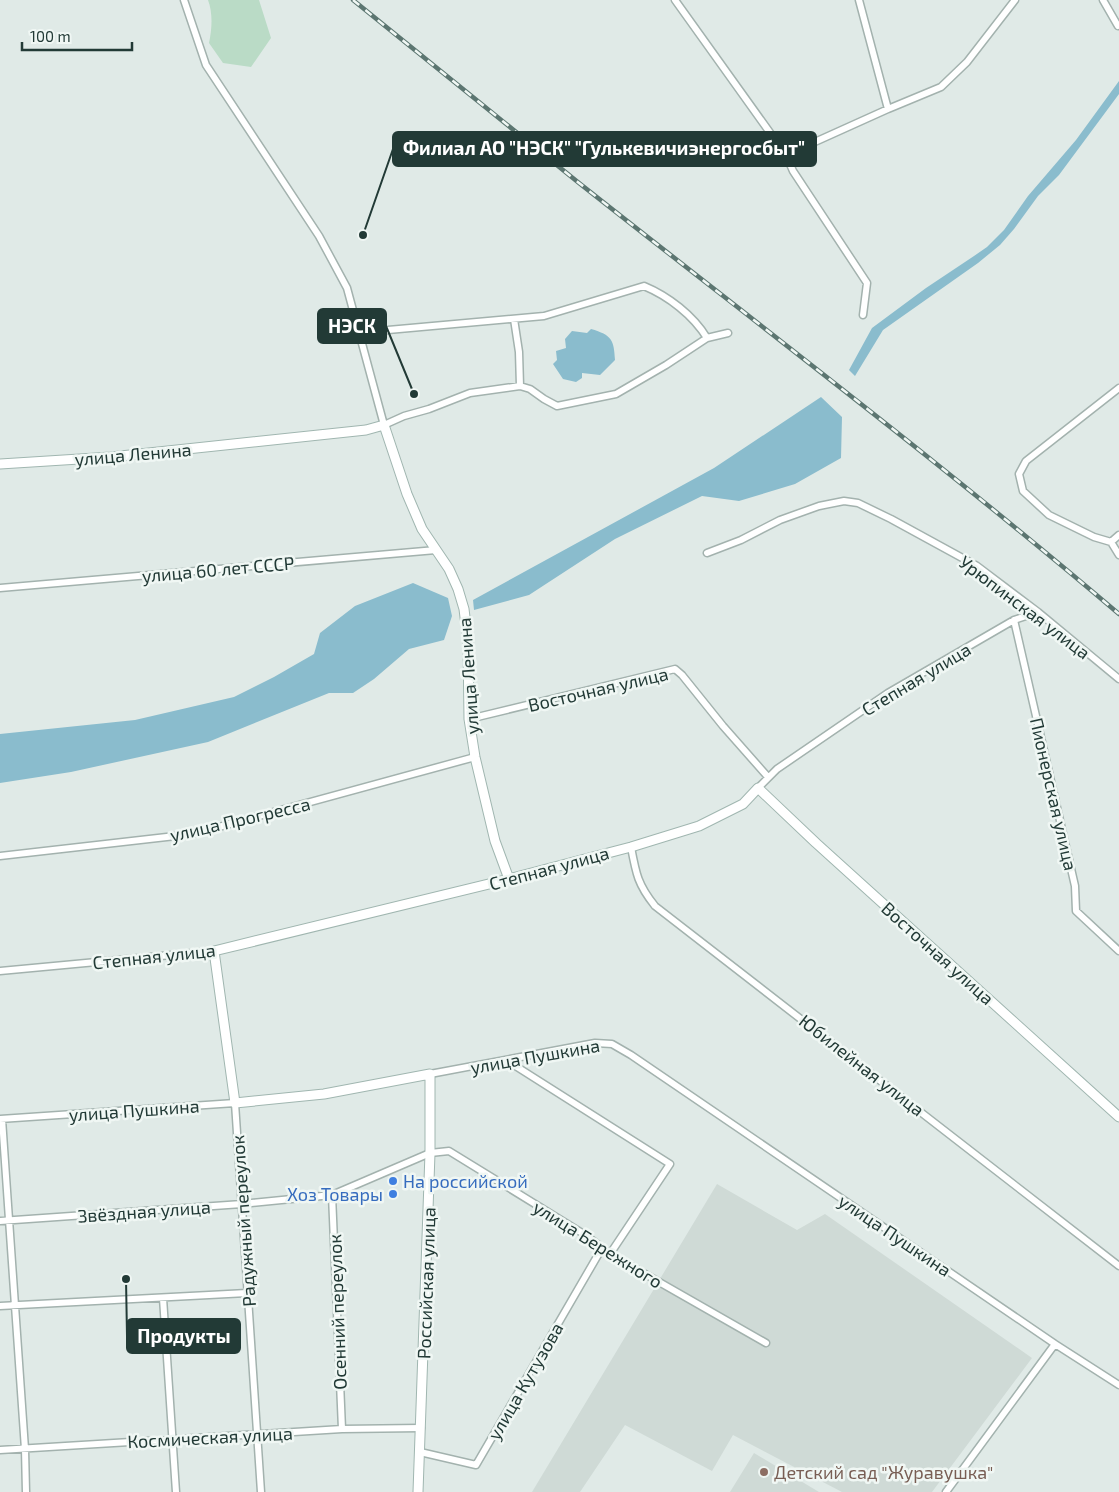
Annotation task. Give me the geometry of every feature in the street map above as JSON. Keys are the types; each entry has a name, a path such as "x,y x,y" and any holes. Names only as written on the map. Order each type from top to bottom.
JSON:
{"street":[{"name":"улица Ленина","path":"184,0 206,65 319,236 348,288 384,426 407,494 422,529 449,569 464,609 468,642 469,719 474,757 495,841 509,879"},
{"path":"675,0 786,155 793,171 867,284 863,314"},
{"path":"859,0 888,108"},
{"path":"786,155 888,108 941,87 967,62 1015,0"},
{"path":"1103,0 1118,26"},
{"path":"360,337 388,330 544,316 644,286 681,308 708,338"},
{"path":"514,318 519,352 520,386 530,389 557,406 616,394 708,338 728,333"},
{"name":"улица Ленина","path":"0,464 111,457 366,430 384,426 404,416 429,409 470,393 520,386"},
{"path":"1119,388 1026,461 1019,474 1023,491 1049,515 1094,537 1110,542 1119,554"},
{"name":"Урюпинская улица","path":"707,553 741,540 780,520 819,506 844,501 858,503 977,566 1038,612 1119,680"},
{"path":"1110,542 1119,535"},
{"name":"улица 60 лет СССР","path":"0,588 436,550"},
{"name":"Степная улица","path":"0,971 214,951 509,879 631,847 699,826 743,804 768,777 888,693 1014,620 1038,612"},
{"name":"Пионерская улица","path":"1014,620 1075,886 1076,911 1119,951"},
{"name":"Восточная улица","path":"469,719 675,669 682,674 723,726 768,777"},
{"name":"улица Прогресса","path":"0,856 193,834 474,757"},
{"name":"Восточная улица","path":"758,788 816,843 1119,1116"},
{"name":"Юбилейная улица","path":"631,847 637,877 644,892 655,906 1119,1266"},
{"name":"Радужный переулок","path":"214,951 235,1103 261,1492"},
{"name":"улица Пушкина","path":"1,1119 235,1103 324,1094 596,1043 612,1044 639,1060 1055,1344 1119,1385"},
{"path":"506,1060 670,1164 610,1254"},
{"name":"Российская улица","path":"418,1492 430,1153 430,1074"},
{"path":"1,1119 25,1448 26,1492"},
{"name":"улица Бережного","path":"430,1153 448,1151 579,1231 610,1254 766,1343"},
{"name":"Звёздная улица","path":"0,1221 242,1204 332,1195 430,1153"},
{"name":"Осенний переулок","path":"332,1195 342,1429"},
{"name":"улица Кутузова","path":"420,1452 476,1464 602,1248"},
{"path":"0,1306 248,1293"},
{"path":"163,1298 176,1492"},
{"path":"946,1492 1055,1344"},
{"name":"Космическая улица","path":"0,1450 342,1429 421,1428"}],"shaded area":[{"path":"717,1184 797,1230 825,1214 1032,1358 932,1492 842,1492 733,1435 712,1471 625,1425 580,1492 532,1492"},
{"name":"Детский сад \"Журавушка\"","path":"754,1453 819,1492 730,1492"}],"green space":[{"path":"208,0 259,0 271,38 251,67 223,63 209,43 212,21"}],"water":[{"path":"1119,81 1119,94 1059,175 1038,196 1000,245 978,263 883,330 855,376 849,370 872,328 926,288 987,247 1004,230 1028,196 1076,140"},
{"path":"591,329 608,336 613,343 615,360 600,375 582,373 582,378 576,382 563,379 553,364 557,360 556,351 566,348 565,339 572,331 587,333"},
{"path":"821,397 842,417 841,458 795,484 739,501 702,496 615,539 529,595 474,610 473,600 714,468"},
{"path":"413,583 448,598 452,616 444,640 409,649 374,679 353,693 329,693 208,742 71,772 0,783 0,734 135,720 234,697 314,654 320,633 355,606"}],"railway":[{"path":"353,0 579,183 919,450 1119,614"}],"place":[{"name":"Филиал АО \"НЭСК\" \"Гулькевичиэнергосбыт\"","path":"363,235"},
{"name":"НЭСК","path":"414,394"},
{"name":"На российской","path":"393,1181"},
{"name":"Хоз Товары","path":"393,1194"},
{"name":"Продукты","path":"126,1279"},
{"name":"Детский сад \"Журавушка\"","path":"764,1472"}]}
